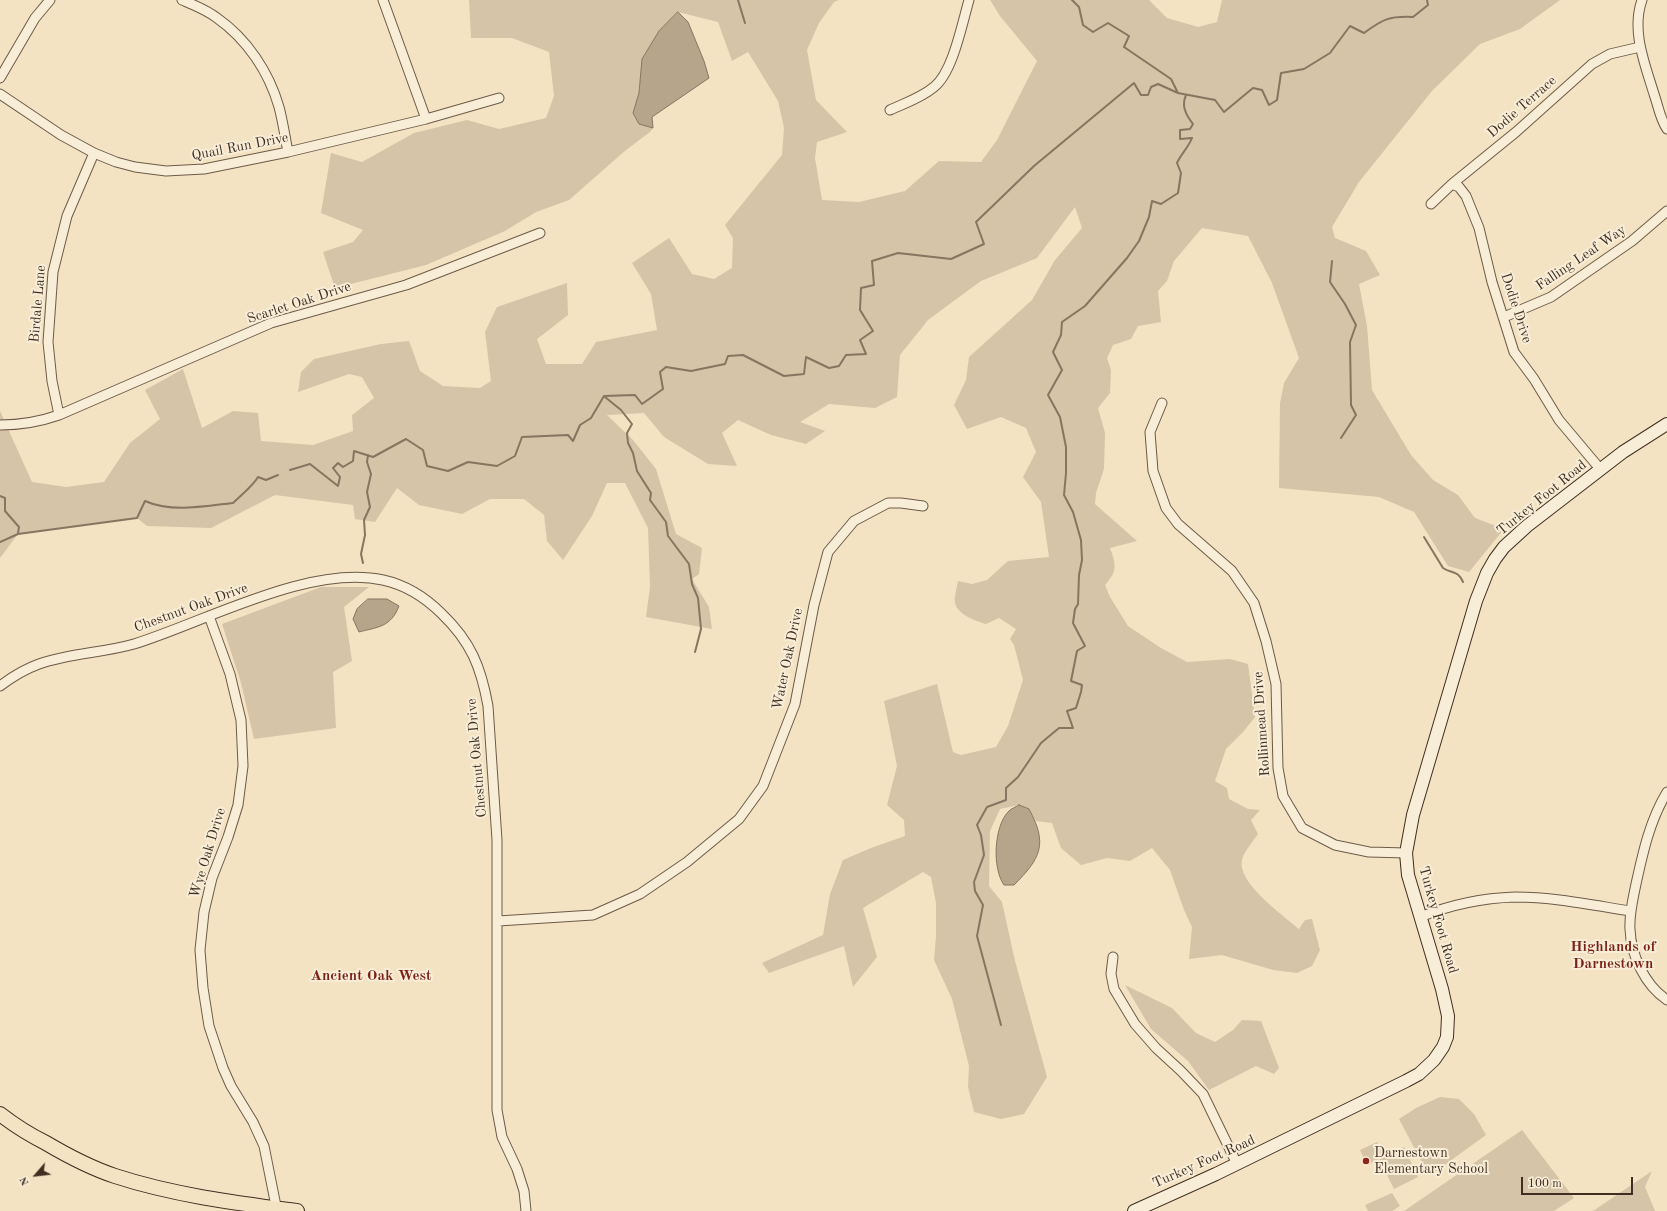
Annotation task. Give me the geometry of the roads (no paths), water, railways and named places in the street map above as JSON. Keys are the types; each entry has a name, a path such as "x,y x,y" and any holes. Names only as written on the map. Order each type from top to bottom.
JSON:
{"main road":[{"path":"2,1120 64,1154 114,1175 201,1197 277,1210 297,1211"}],"street":[{"path":"0,78 35,18 50,0"},
{"path":"182,0 217,18 234,31 259,61 270,83 279,108 288,152"},
{"path":"383,0 426,119"},
{"path":"890,110 922,96 935,87 948,70 969,0"},
{"path":"1642,0 1638,20 1640,47 1661,116 1667,129"},
{"name":"Dodie Terrace","path":"1431,204 1452,184 1516,132 1592,64 1610,54 1640,47"},
{"name":"Quail Run Drive","path":"0,94 61,135 94,153 116,162 135,167 166,171 204,169 288,152 426,119 499,98"},
{"name":"Birdale Lane","path":"59,415 52,381 48,342 53,272 68,216 94,153"},
{"name":"Dodie Drive","path":"1452,184 1459,187 1466,196 1479,228 1492,282 1514,352 1534,379 1559,420 1600,470"},
{"name":"Falling Leaf Way","path":"1504,317 1551,297 1632,241 1667,211"},
{"name":"Scarlet Oak Drive","path":"0,425 20,425 41,421 59,415 271,323 406,285 540,233"},
{"name":"Rollinmead Drive","path":"1162,402 1150,432 1153,471 1166,508 1178,524 1232,571 1254,603 1266,641 1276,684 1278,768 1283,796 1302,828 1335,845 1369,852 1406,852"},
{"name":"Turkey Foot Road","path":"1134,1211 1237,1164 1406,1082 1419,1074 1434,1060 1443,1047 1447,1037 1448,1016 1442,989 1408,875 1406,852 1417,802 1476,601 1487,573 1504,547 1528,526 1623,452 1667,424"},
{"name":"Water Oak Drive","path":"498,921 593,915 640,894 688,862 739,819 763,786 795,704 814,605 828,552 854,521 888,503 923,506"},
{"name":"Chestnut Oak Drive","path":"0,686 38,664 68,656 134,644 209,616 298,586 334,579 358,577 383,580 406,587 431,603 457,628 476,660 485,688 488,706 497,840 497,1110 502,1137 517,1169 524,1191 526,1211"},
{"name":"Wye Oak Drive","path":"209,616 230,674 241,720 243,766 238,805 228,837 212,878 204,912 200,950 203,988 210,1026 223,1068 231,1086 253,1122 264,1146 277,1210"},
{"path":"1667,792 1659,804 1653,820 1641,862 1630,910 1630,930 1633,952 1639,966 1652,987 1667,1000"},
{"path":"1420,917 1458,904 1515,897 1558,900 1630,910"},
{"path":"1113,957 1111,974 1114,989 1135,1024 1156,1048 1203,1094 1237,1164"}],"waterway":[{"path":"738,0 745,23"},
{"path":"1072,0 1079,7 1083,25 1093,32 1108,23 1129,36 1124,47 1171,79 1178,93 1215,100 1224,112 1253,88 1262,90 1269,105 1277,100 1281,73 1304,69 1330,53 1350,26 1364,33 1376,24 1387,19 1413,17 1428,5 1427,0"},
{"path":"290,470 310,464 338,486 340,477 333,468 338,463 343,467 353,461 354,451 373,457 406,439 423,450 427,466 448,471 468,462 497,466 515,456 522,437 568,435 573,441 580,425 591,418 604,396 635,395 642,404 663,389 660,372 666,367 691,371 725,364 728,356 743,355 784,376 804,374 806,357 829,368 839,366 846,355 866,354 860,340 873,331 860,310 861,288 874,285 872,261 898,253 951,259 984,244 976,222 1034,166 1134,83 1141,95 1148,95 1151,87 1158,84 1178,93"},
{"path":"1001,1025 977,936 983,905 975,891 974,882 984,855 981,835 977,825 987,807 1006,800 1006,788 1018,777 1041,743 1059,728 1073,728 1067,711 1076,708 1082,685 1071,681 1077,651 1085,646 1073,623 1075,609 1078,604 1079,575 1082,560 1081,540 1073,512 1064,495 1066,447 1060,417 1048,395 1062,370 1053,352 1061,335 1062,322 1085,306 1127,258 1139,241 1149,217 1152,201 1161,204 1178,193 1181,173 1177,163 1192,138 1180,139 1180,130 1190,129 1193,124 1184,107 1186,95"},
{"path":"1332,261 1330,282 1345,304 1356,325 1350,342 1351,405 1356,415 1341,438"},
{"path":"605,397 621,410 632,424 627,433 628,443 633,453 637,471 651,493 650,500 666,522 668,536 689,564 692,584 698,598 701,629 695,652"},
{"path":"363,563 361,554 365,535 364,520 370,507 367,492 371,474 367,462 368,455"},
{"path":"0,542 18,534 137,518 145,501 155,505 177,508 233,503 256,481 258,477 266,480 278,475"},
{"path":"0,496 5,498 5,511 19,527 18,533"},
{"path":"1424,537 1443,568 1457,574 1463,582"}],"place":[{"name":"Darnestown Elementary School","path":"1366,1161"}],"district":[{"name":"Highlands of Darnestown","path":"1613,956"},
{"name":"Ancient Oak West","path":"371,976"}]}
